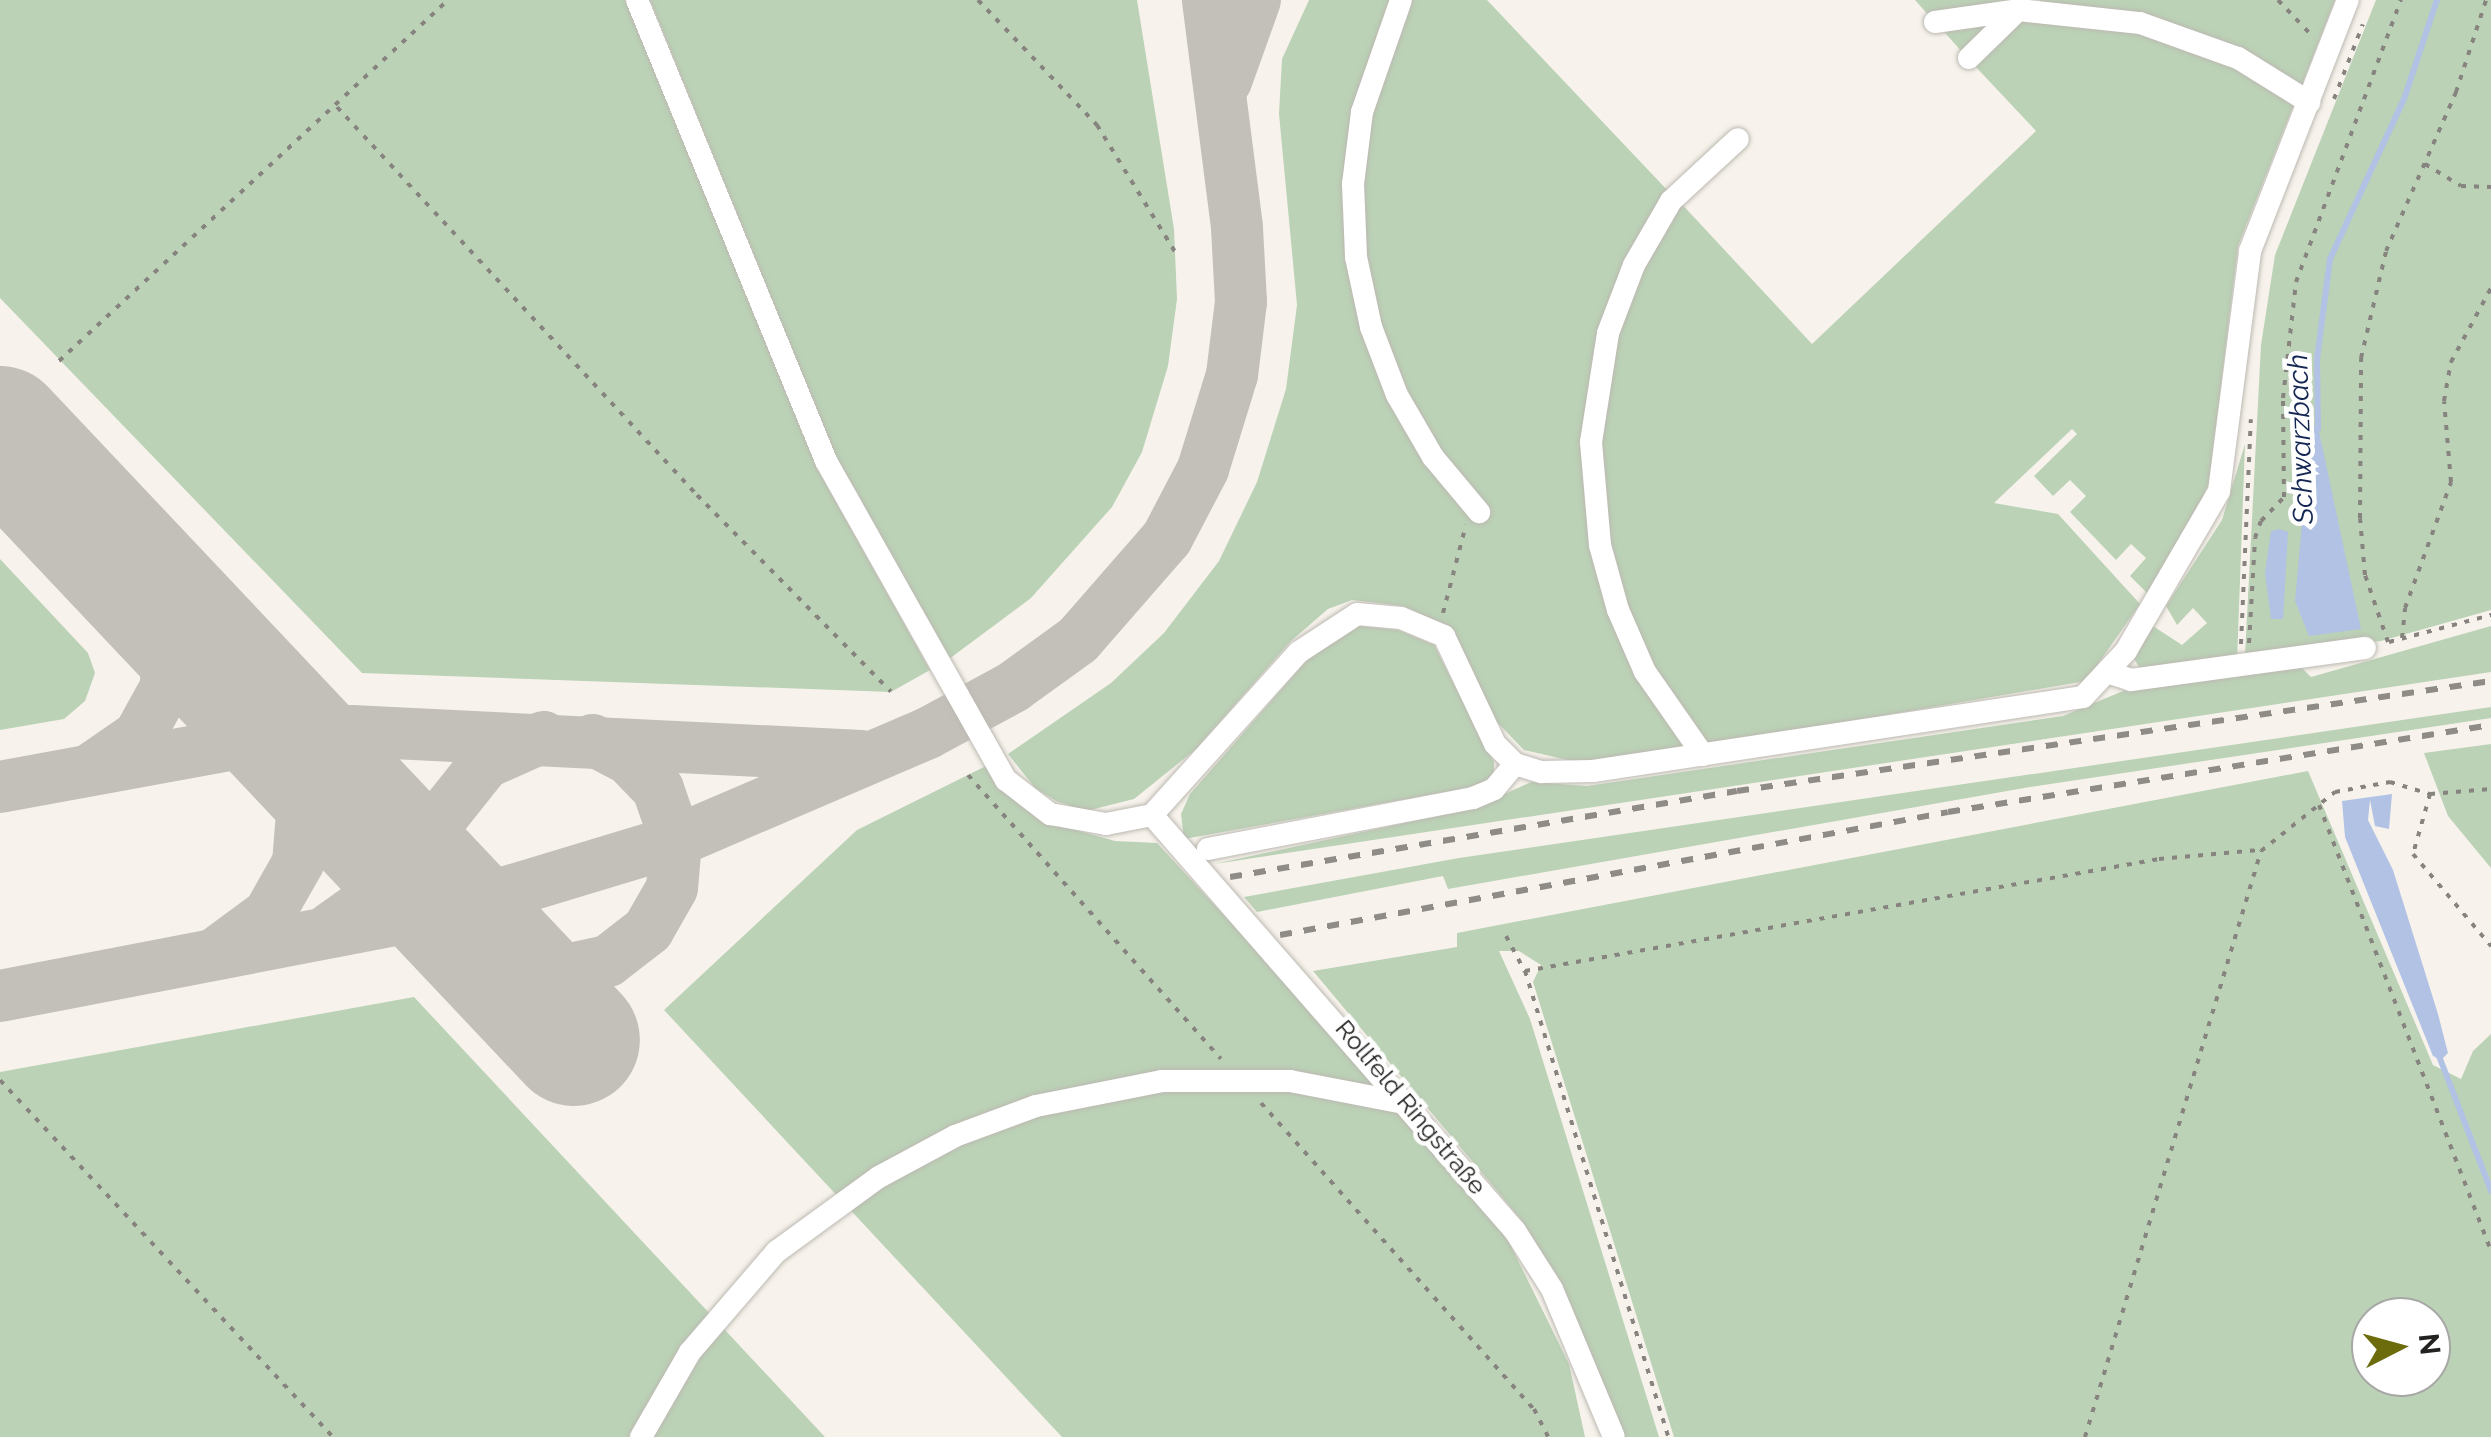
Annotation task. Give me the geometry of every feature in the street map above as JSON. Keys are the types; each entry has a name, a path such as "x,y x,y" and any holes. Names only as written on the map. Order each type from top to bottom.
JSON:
{"lane":[{"path":"638,0 826,461 1006,780 1050,814 1083,824 1152,814 1299,652 1336,622 1378,614 1438,632 1455,655 1481,721 1515,764 1542,772 1594,770 1703,755 2060,705 2084,697 2110,673 2219,491 2250,251 2310,102 2357,7"},
{"path":"1401,0 1362,112 1353,184 1356,257 1371,328 1397,395 1433,457 1476,508"},
{"path":"1969,58 2024,5"},
{"path":"1935,22 2024,5 2106,16 2174,32 2238,58 2310,102"},
{"path":"1703,755 1662,701 1618,610 1597,529 1592,442 1600,369 1634,265 1670,201 1738,139"},
{"path":"2110,673 2131,680 2308,658 2376,645"},
{"path":"1208,849 1473,798 1494,789 1515,764"},
{"name":"Rollfeld Ringstraße","path":"1152,814 1516,1231 1552,1289 1614,1437"},
{"path":"641,1437 706,1330 776,1252 878,1178 955,1136 1036,1106 1162,1081 1290,1081 1409,1104"}],"path":[{"path":"59,361 448,0"},
{"path":"978,0 1097,125 1175,252"},
{"path":"2278,0 2320,45"},
{"path":"2248,665 2256,538 2260,522 2279,509 2284,497 2284,398 2296,282 2401,0"},
{"path":"2486,0 2425,164 2376,280 2361,358 2362,537 2376,645 2491,615"},
{"path":"2334,100 2357,7"},
{"path":"337,107 697,494 891,692"},
{"path":"2425,164 2461,186 2491,187"},
{"path":"2402,638 2405,608 2452,482 2444,401 2450,362 2491,288"},
{"path":"2248,665 2252,400"},
{"path":"1438,632 1476,508"},
{"path":"2084,1437 2261,850 2335,792 2390,782 2430,794 2491,789"},
{"path":"2430,794 2413,854 2491,946"},
{"path":"2319,805 2491,1251"},
{"path":"1525,971 2201,852 2261,850"},
{"path":"1506,936 1525,971 1668,1437"},
{"path":"0,1080 333,1437"}],"green space":[{"path":"0,0 626,0 817,468 930,670 891,692 362,673 0,298"},
{"path":"650,0 1137,0 1174,229 1177,299 1168,366 1142,452 1112,507 1031,598 949,659 836,457"},
{"path":"1309,0 1396,0 1372,53 1352,131 1352,267 1383,380 1404,424 1478,520 1484,513 1437,457 1393,374 1362,262 1362,130 1405,0 1487,0 1670,193 1636,247 1596,361 1588,502 1599,562 1633,657 1693,748 1581,763 1524,750 1491,716 1450,627 1403,606 1352,600 1328,609 1291,641 1195,750 1134,799 1086,811 1056,801 1035,788 1008,754 1111,683 1164,633 1219,561 1257,482 1286,389 1297,305 1279,114 1282,59"},
{"path":"1915,0 2018,0 1931,18"},
{"path":"2041,0 2335,0 2300,90 2262,66 2035,5"},
{"path":"2376,0 2491,0 2491,610 2381,641 2245,655 2261,345 2275,255"},
{"path":"2027,14 2170,34 2296,99 2238,246 2209,483 2190,526 2147,593 2130,576 2146,558 2131,544 2116,560 2070,512 2086,496 2070,480 2053,496 2034,476 2077,434 2072,429 1994,503 2058,514 2140,604 2086,681 1704,746 1640,653 1596,501 1617,308 1678,200 1812,344 2036,131 1974,65"},
{"path":"2003,15 1963,53 1938,25"},
{"path":"2245,444 2237,662 2142,672 2133,657 2153,626 2182,645 2207,623 2193,608 2177,625 2166,606 2222,520"},
{"path":"0,559 88,653 95,673 85,701 64,719 0,730"},
{"path":"1359,626 1398,630 1434,645 1494,762 1494,774 1484,785 1184,839 1181,814 1190,794 1308,659"},
{"path":"2491,626 2491,672 1214,864 1474,808 1531,782 1587,786 2063,716 2135,686 2302,668 2311,677"},
{"path":"2491,707 2491,718 2030,787 1448,889 1443,876 1257,912 1244,897 1459,858"},
{"path":"2491,744 2491,868 2448,816 2424,753"},
{"path":"988,765 1047,822 1115,841 1157,843 1293,990 1507,1238 1569,1364 1585,1437 1062,1437 664,1010 857,830"},
{"path":"2308,771 2433,1065 2461,1079 2473,1051 2491,1034 2491,1437 1674,1437 1533,982 1541,965 1519,951 1499,951 1530,1019 1659,1437 1622,1437 1559,1283 1523,1222 1313,971 1457,947 1457,933"},
{"path":"414,997 825,1437 0,1437 0,1072"}],"water":[{"path":"2317,422 2361,629 2309,636 2295,601 2310,434"},
{"path":"2271,531 2288,532 2283,619 2271,619 2265,573"},
{"path":"2392,794 2389,829 2375,826 2370,800 2368,820 2393,870 2438,1014 2448,1053 2441,1060 2433,1056 2345,837 2342,801"}],"waterway":[{"name":"Schwarzbach","path":"2318,429 2317,359 2330,259 2404,99 2437,0"},
{"name":"Schwarzbach","path":"2439,1056 2491,1191"}],"taxiway":[{"path":"0,996 447,910 676,841 928,733 1013,687 1078,640 1167,538 1203,469 1232,375 1241,302 1237,227 1208,0"},
{"path":"1226,81 1255,0"},
{"path":"94,767 139,736 166,687 167,637 148,591"},
{"path":"0,787 283,735 352,731 861,756"},
{"path":"219,951 269,914 298,863 304,788 283,735"},
{"path":"331,928 383,891 485,763 543,737"},
{"path":"503,967 557,972 608,961 648,930 672,888 676,841 658,789 629,759 593,740"}],"runway":[{"path":"0,432 574,1040"}],"railway":[{"path":"1230,877 1737,791 2491,681"},
{"path":"1280,935 1948,812 2491,725"}]}
